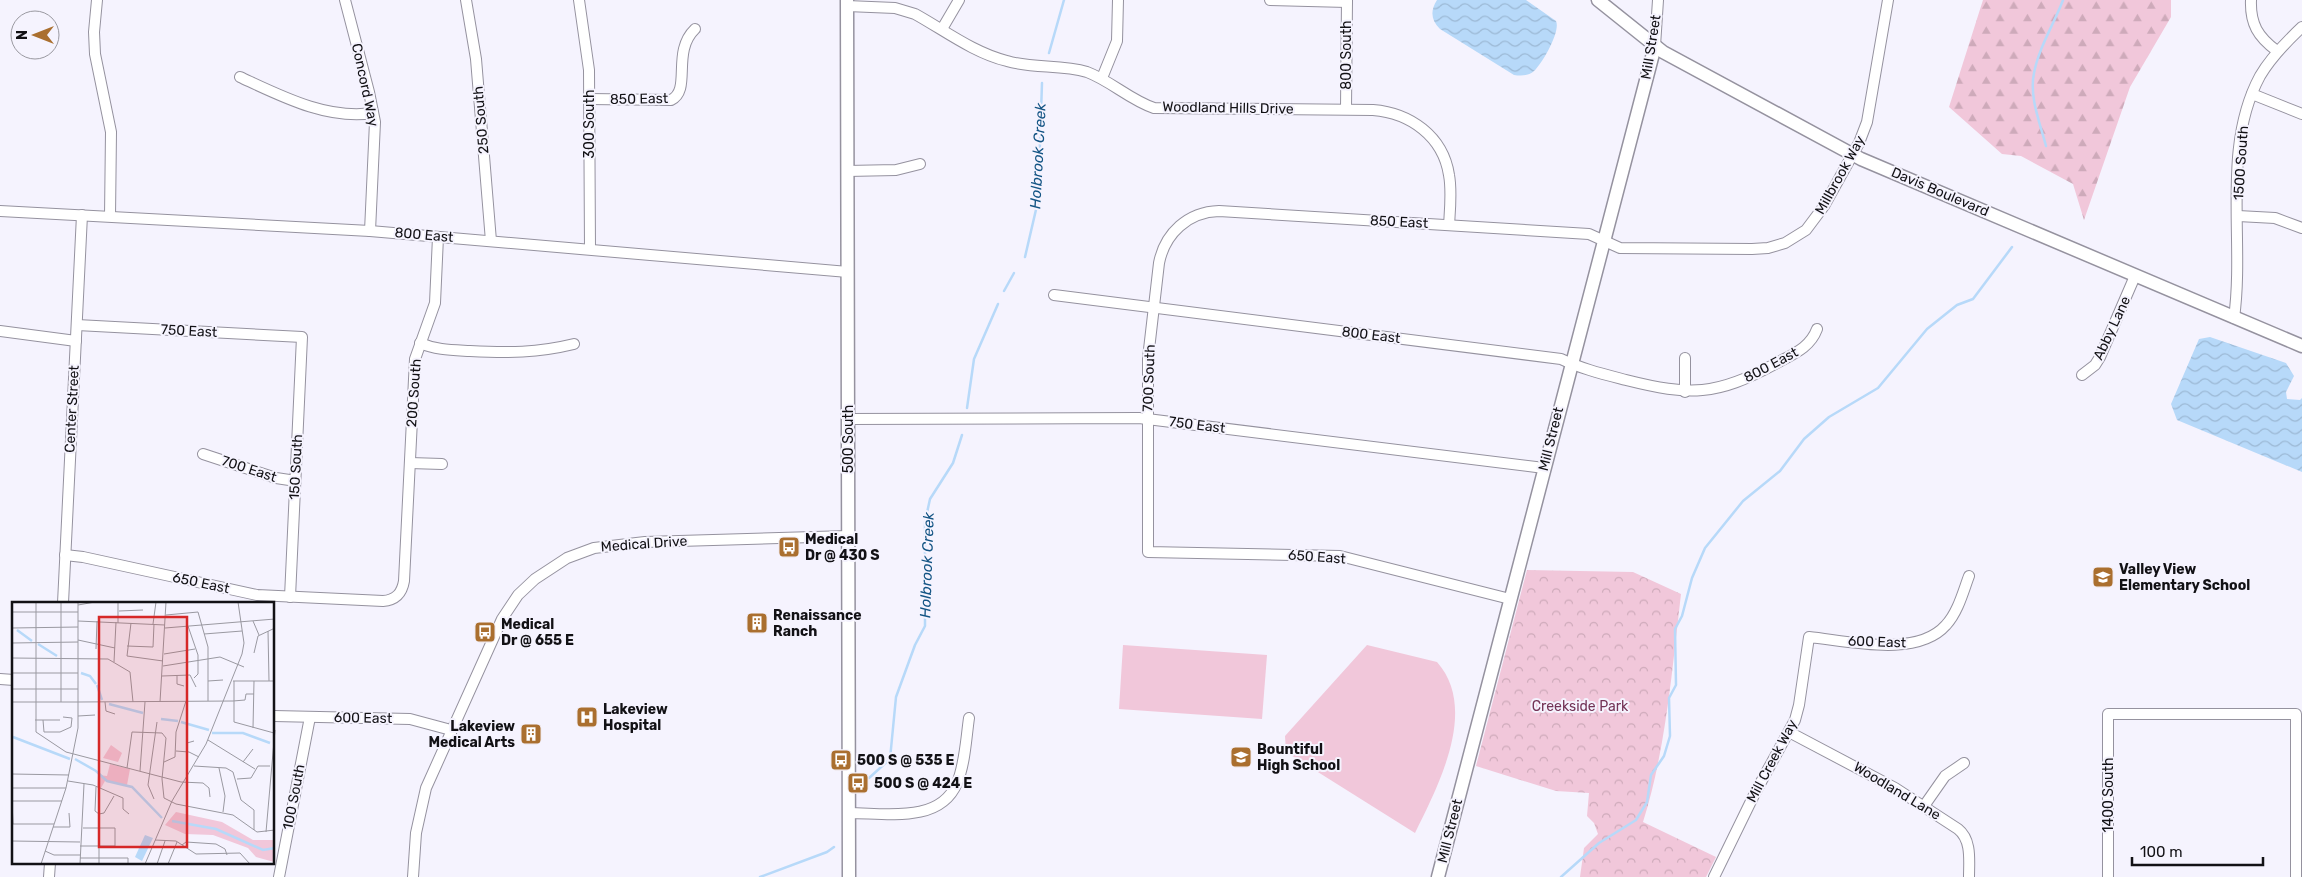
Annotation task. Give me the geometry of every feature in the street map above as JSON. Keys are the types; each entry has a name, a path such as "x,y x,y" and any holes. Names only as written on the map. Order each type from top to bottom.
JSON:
{"street":[{"path":"97,0 95,54 110,132 110,216"},
{"name":"Concord Way","path":"345,0 373,113 375,136 370,230"},
{"name":"250 South","path":"466,0 476,59 491,241"},
{"name":"300 South","path":"579,0 588,54 590,249"},
{"path":"942,29 959,0"},
{"path":"1102,78 1117,41 1118,0"},
{"path":"1270,0 1347,1"},
{"name":"Davis Boulevard","path":"1598,0 1655,46 1852,155 2302,346"},
{"name":"Mill Street","path":"1438,877 1655,46 1658,0"},
{"name":"Millbrook Way","path":"1603,241 1620,248 1760,249 1784,243 1812,224 1864,132 1870,112 1888,0"},
{"path":"2251,0 2251,19 2254,27 2264,40 2277,51"},
{"name":"800 South","path":"1346,109 1347,1"},
{"name":"Woodland Hills Drive","path":"847,3 902,10 942,29 982,52 1007,61 1074,70 1102,78 1139,102 1163,109 1383,110 1403,116 1420,126 1433,139 1442,152 1450,176 1448,225"},
{"name":"500 South","path":"847,3 849,877"},
{"name":"1500 South","path":"2234,318 2238,292 2239,146 2246,110 2260,77 2277,51 2302,27"},
{"name":"850 East","path":"589,99 672,100 676,98 681,89 684,44 695,30"},
{"path":"240,77 281,96 316,108 348,115 373,113"},
{"path":"2252,94 2302,114"},
{"path":"847,171 896,170 920,164"},
{"name":"800 East","path":"0,211 370,230 848,272"},
{"name":"850 East","path":"1193,217 1205,212 1219,211 1589,234 1603,241"},
{"name":"Center Street","path":"63,602 82,215"},
{"path":"2238,216 2274,218 2302,228"},
{"name":"700 South","path":"1148,552 1148,358 1159,263 1165,244 1177,228 1193,217"},
{"name":"200 South","path":"397,597 402,590 404,581 415,359 431,319 435,303 438,236"},
{"name":"Abby Lane","path":"2082,375 2095,365 2100,357 2135,276"},
{"name":"800 East","path":"1054,296 1561,359 1582,369 1659,388 1685,392 1721,388 1748,378 1808,345 1817,329"},
{"name":"750 East","path":"77,325 302,337"},
{"path":"0,331 76,341"},
{"name":"150 South","path":"290,597 302,337"},
{"path":"420,343 439,349 515,354 541,352 574,344"},
{"path":"1685,358 1685,392"},
{"name":"750 East","path":"848,419 1148,419 1544,468"},
{"name":"700 East","path":"204,454 276,478 296,481"},
{"path":"410,463 442,464"},
{"name":"Medical Drive","path":"413,877 416,833 422,801 431,775 498,626 510,607 535,579 567,558 594,548 624,543 848,536"},
{"name":"650 East","path":"1148,552 1340,556 1510,600"},
{"name":"650 East","path":"65,555 83,557 251,594 383,601 397,597"},
{"name":"600 East","path":"1809,637 1887,644 1913,643 1926,640 1937,634 1947,624 1955,612 1969,576"},
{"name":"Mill Creek Way","path":"1714,877 1755,793 1789,732 1799,705 1809,637"},
{"name":"1400 South","path":"2108,877 2108,714 2296,714 2296,877"},
{"name":"600 East","path":"275,716 410,719 451,730"},
{"name":"100 South","path":"279,877 310,717"},
{"path":"849,813 920,813 940,805 950,796 957,783 969,718"},
{"name":"Woodland Lane","path":"1789,732 1865,771 1924,806 1964,835 1968,848 1969,877"},
{"path":"1924,806 1945,776 1964,763"},
{"path":"49,877 50,864"}],"green space":[{"path":"1983,0 2171,0 2171,17 2130,87 2084,220 2073,184 2021,156 2002,154 1949,107"},
{"name":"Creekside Park","path":"1527,570 1633,572 1681,594 1663,738 1643,822 1716,857 1706,877 1580,877 1584,848 1598,834 1594,823 1587,816 1589,793 1556,791 1476,766"},
{"path":"1123,645 1267,655 1262,719 1119,709"},
{"path":"1367,645 1437,662 1449,681 1455,702 1455,724 1443,771 1415,833 1286,752 1285,736"}],"water":[{"path":"1437,0 1526,0 1556,21 1556,32 1546,55 1534,71 1525,75 1514,75 1440,29 1432,15"},
{"path":"2210,337 2286,363 2294,376 2286,392 2287,399 2300,400 2302,398 2302,472 2177,420 2171,404 2199,339"}],"waterway":[{"name":"Holbrook Creek","path":"1049,53 1064,0"},
{"path":"2046,146 2034,101 2034,73 2039,54 2063,0"},
{"name":"Holbrook Creek","path":"1025,257 1038,201 1042,83"},
{"path":"1561,877 1599,843 1636,820 1647,802 1651,775 1664,756 1670,736 1669,698 1676,685 1675,629 1682,616 1692,578 1705,548 1743,501 1780,471 1804,439 1829,417 1878,388 1927,329 1957,305 1973,299 2012,247"},
{"path":"1004,291 1014,273"},
{"name":"Holbrook Creek","path":"967,408 974,359 998,304"},
{"name":"Holbrook Creek","path":"869,778 890,759 896,697 915,645 925,626 925,522 930,499 953,463 962,435"},
{"name":"Holbrook Creek","path":"760,877 827,852 834,847"}],"place":[{"name":"Medical Dr @ 430 S","path":"789,547"},
{"name":"Valley View Elementary School","path":"2103,577"},
{"name":"Renaissance Ranch","path":"757,623"},
{"name":"Medical Dr @ 655 E","path":"485,632"},
{"name":"Lakeview Hospital","path":"587,717"},
{"name":"Lakeview Medical Arts","path":"531,734"},
{"name":"Bountiful High School","path":"1241,757"},
{"name":"500 S @ 535 E","path":"841,760"},
{"name":"500 S @ 424 E","path":"858,783"}]}
